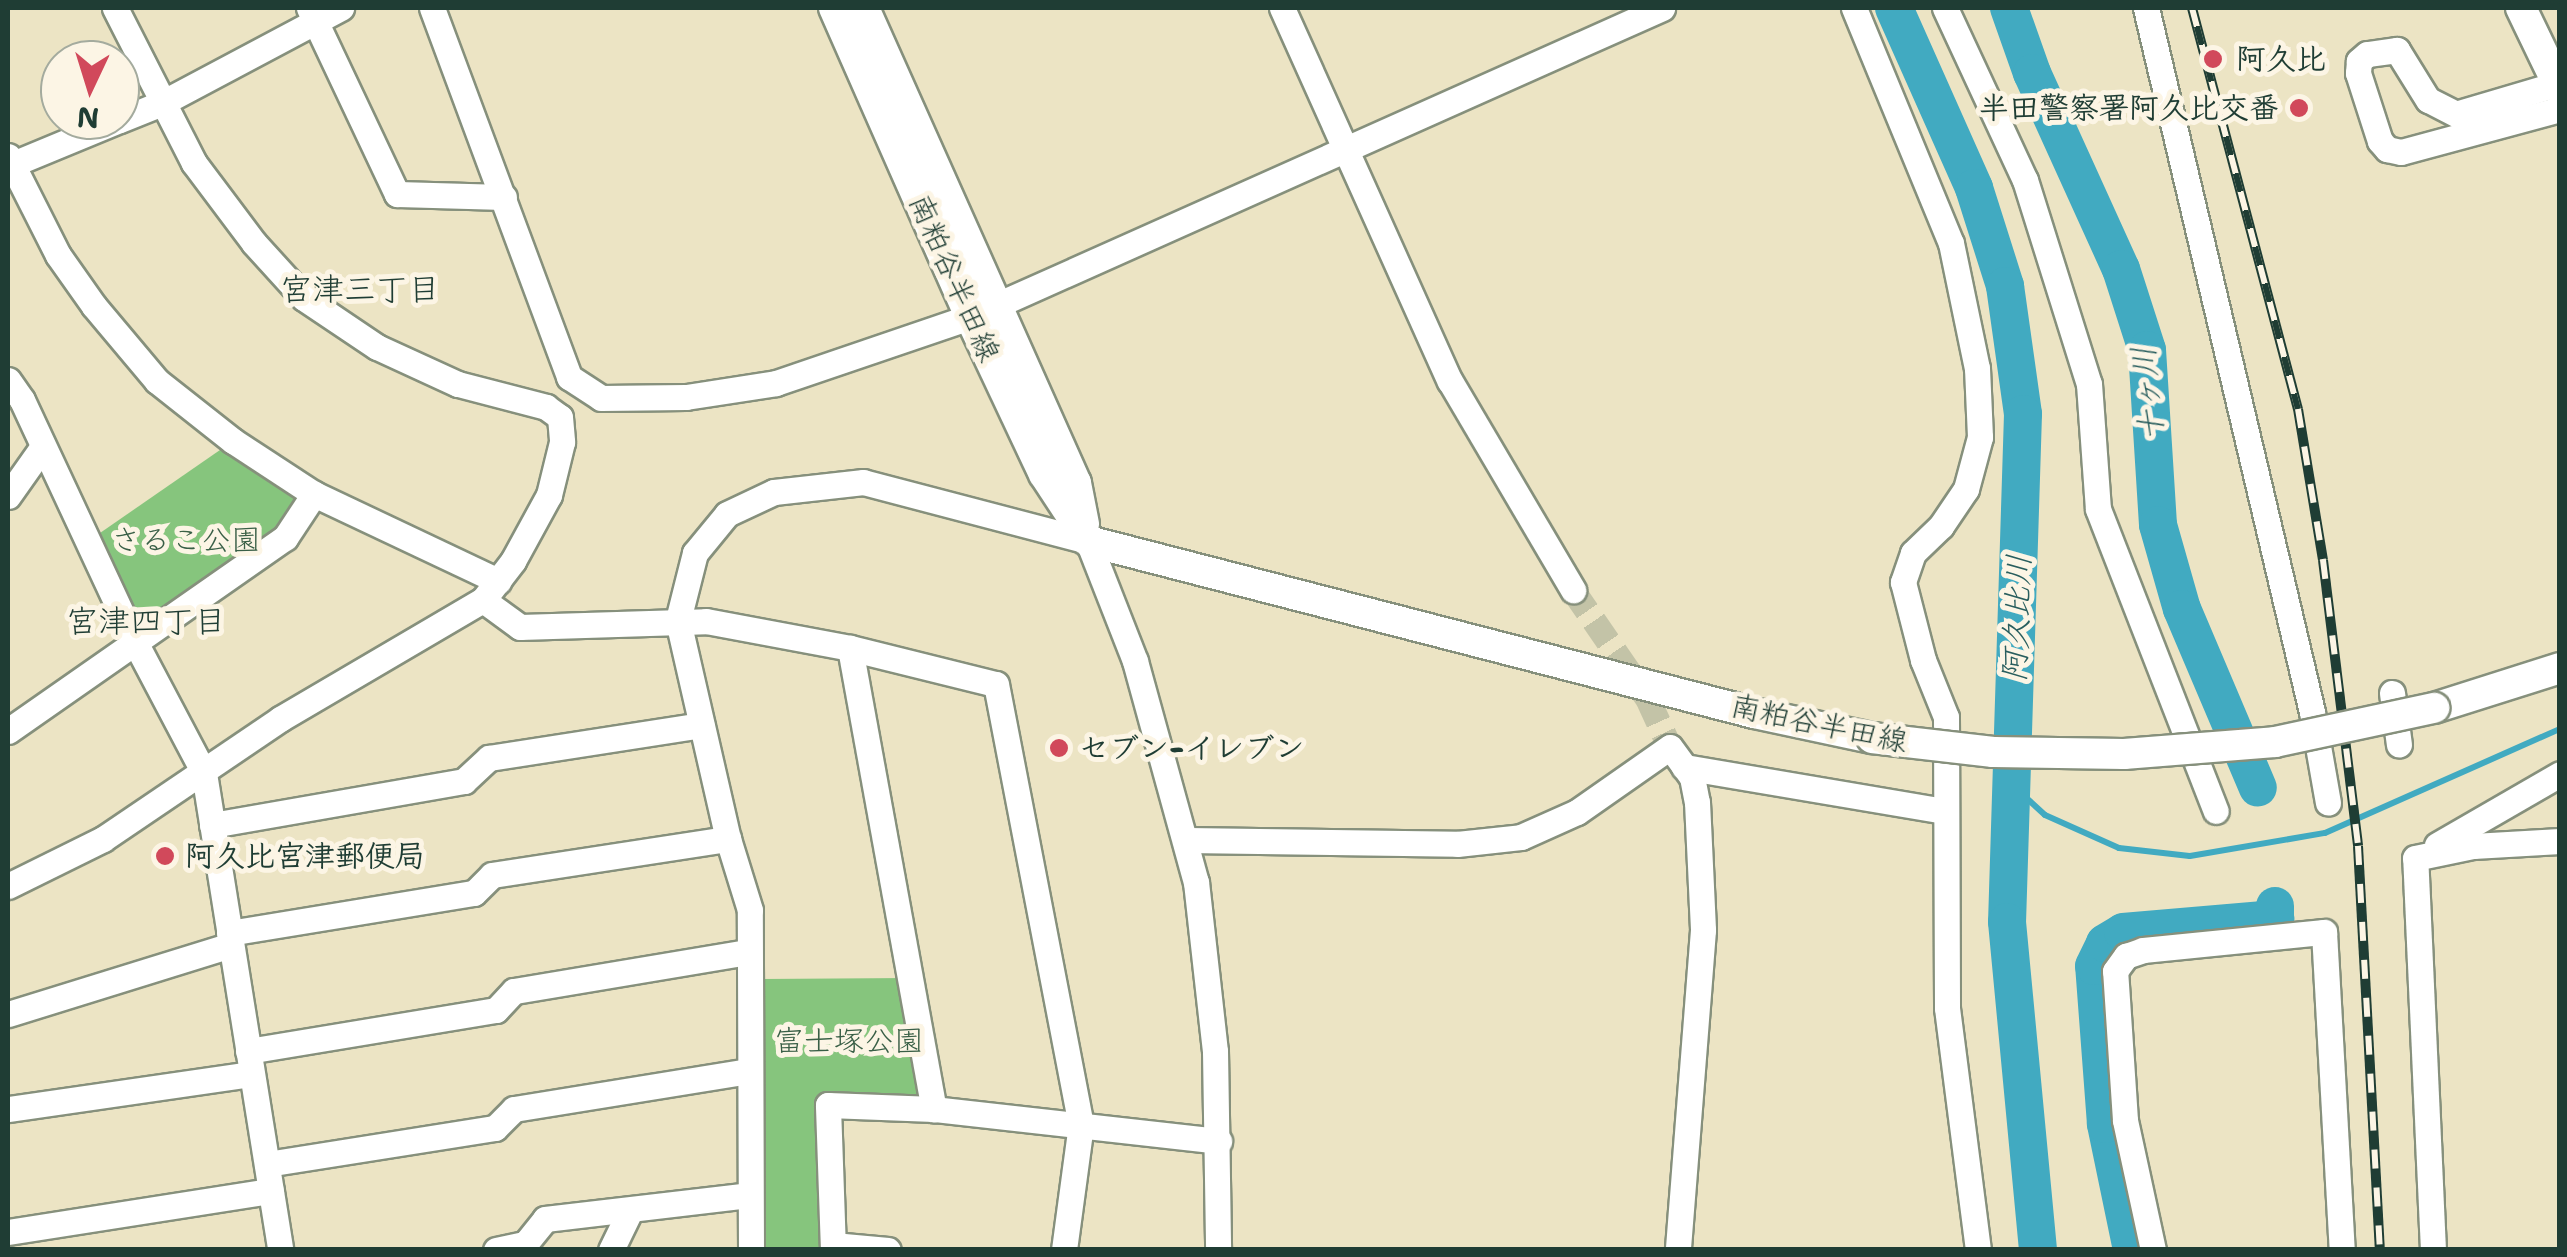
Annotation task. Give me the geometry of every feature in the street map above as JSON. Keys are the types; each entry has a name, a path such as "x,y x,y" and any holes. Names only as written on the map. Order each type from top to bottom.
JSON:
{"main road":[{"name":"南粕谷半田線","path":"834,8 982,312 1076,483 1088,541 1754,713 1872,738 1992,752 2124,754 2276,742 2434,708 2560,668"},
{"name":"南粕谷半田線","path":"864,8 982,312"},
{"path":"2521,8 2559,94"}],"street":[{"path":"8,886 103,839 280,720 490,590 548,495 562,442 560,417 546,407 458,384 377,347 304,298 211,187 162,103 115,8"},
{"path":"140,112 162,103 313,14 341,8"},
{"path":"432,8 569,377 601,398 686,397 776,383 982,312 1662,8"},
{"path":"1282,8 1450,381 1573,590"},
{"path":"1854,8 1951,243 1977,368 1980,438 1966,488 1941,526 1913,554 1903,582 1918,645 1946,717 1947,1008 1978,1250"},
{"path":"1946,8 2025,180 2090,384 2098,510 2216,810"},
{"path":"2146,8 2312,712 2328,803"},
{"path":"313,14 397,194 504,197"},
{"path":"2425,146 2436,127 2428,100 2396,50 2367,54 2359,62 2358,73 2380,141 2401,152 2425,146 2559,94"},
{"path":"2428,100 2441,110 2470,114 2559,94"},
{"path":"67,140 9,162 58,255 94,306 157,381 233,441 314,494 490,590 520,627 678,620 850,648 996,684 1082,1124 1064,1250"},
{"path":"8,380 22,400 135,642 204,774 280,1250"},
{"path":"8,496 42,448"},
{"path":"751,1250 750,910 728,839 678,620 695,553 727,514 774,492 863,482 1088,541 1135,661 1187,840 1207,970 1219,1142 1218,1250"},
{"path":"8,730 284,538 314,494"},
{"path":"850,648 934,1109"},
{"path":"2392,692 2398,745"},
{"path":"212,825 464,781 489,758 700,724"},
{"path":"1187,840 1456,844 1521,837 1576,812 1670,747 1692,778 1697,802 1703,930 1678,1250"},
{"path":"1684,767 1945,811"},
{"path":"2415,858 2560,774"},
{"path":"8,1014 230,939 474,893 492,875 728,839"},
{"path":"2415,858 2473,846 2560,841"},
{"path":"2415,858 2433,1250"},
{"path":"2153,1250 2125,1120 2115,971 2126,956 2144,950 2324,932 2342,1250"},
{"path":"8,1110 496,1010 514,991 748,952"},
{"path":"266,1164 495,1128 514,1109 748,1072"},
{"path":"888,1250 833,1247 828,1105 934,1109 1219,1142"},
{"path":"8,1232 271,1191"},
{"path":"496,1250 525,1244 545,1219 749,1194"},
{"path":"611,1250 630,1211"}],"green space":[{"name":"さるこ公園","path":"233,441 314,494 285,538 135,642 87,542"},
{"name":"富士塚公園","path":"909,978 934,1109 828,1105 834,1249 763,1249 755,979"}],"waterway":[{"name":"阿久比川","path":"1894,8 1974,188 2005,286 2023,414 2007,922 2038,1250"},
{"name":"十ヶ川","path":"2009,8 2032,73 2121,269 2147,350 2158,525 2182,609 2258,788"},
{"path":"2010,783 2045,815 2119,848 2190,856 2325,833 2560,729"},
{"name":"十ヶ川","path":"2132,1250 2106,1124 2094,966 2105,943 2123,932 2275,919 2275,906"}],"tunnel":[{"path":"1573,590 1648,699 1670,747"}],"railway":[{"path":"2192,8 2298,409 2323,560 2358,846 2380,1250"}],"place":[{"name":"阿久比","path":"2213,59"},
{"name":"半田警察署阿久比交番","path":"2299,108"},
{"name":"セブン-イレブン","path":"1059,748"},
{"name":"阿久比宮津郵便局","path":"165,856"}],"district":[{"name":"宮津三丁目","path":"360,289"},
{"name":"宮津四丁目","path":"146,621"}]}
